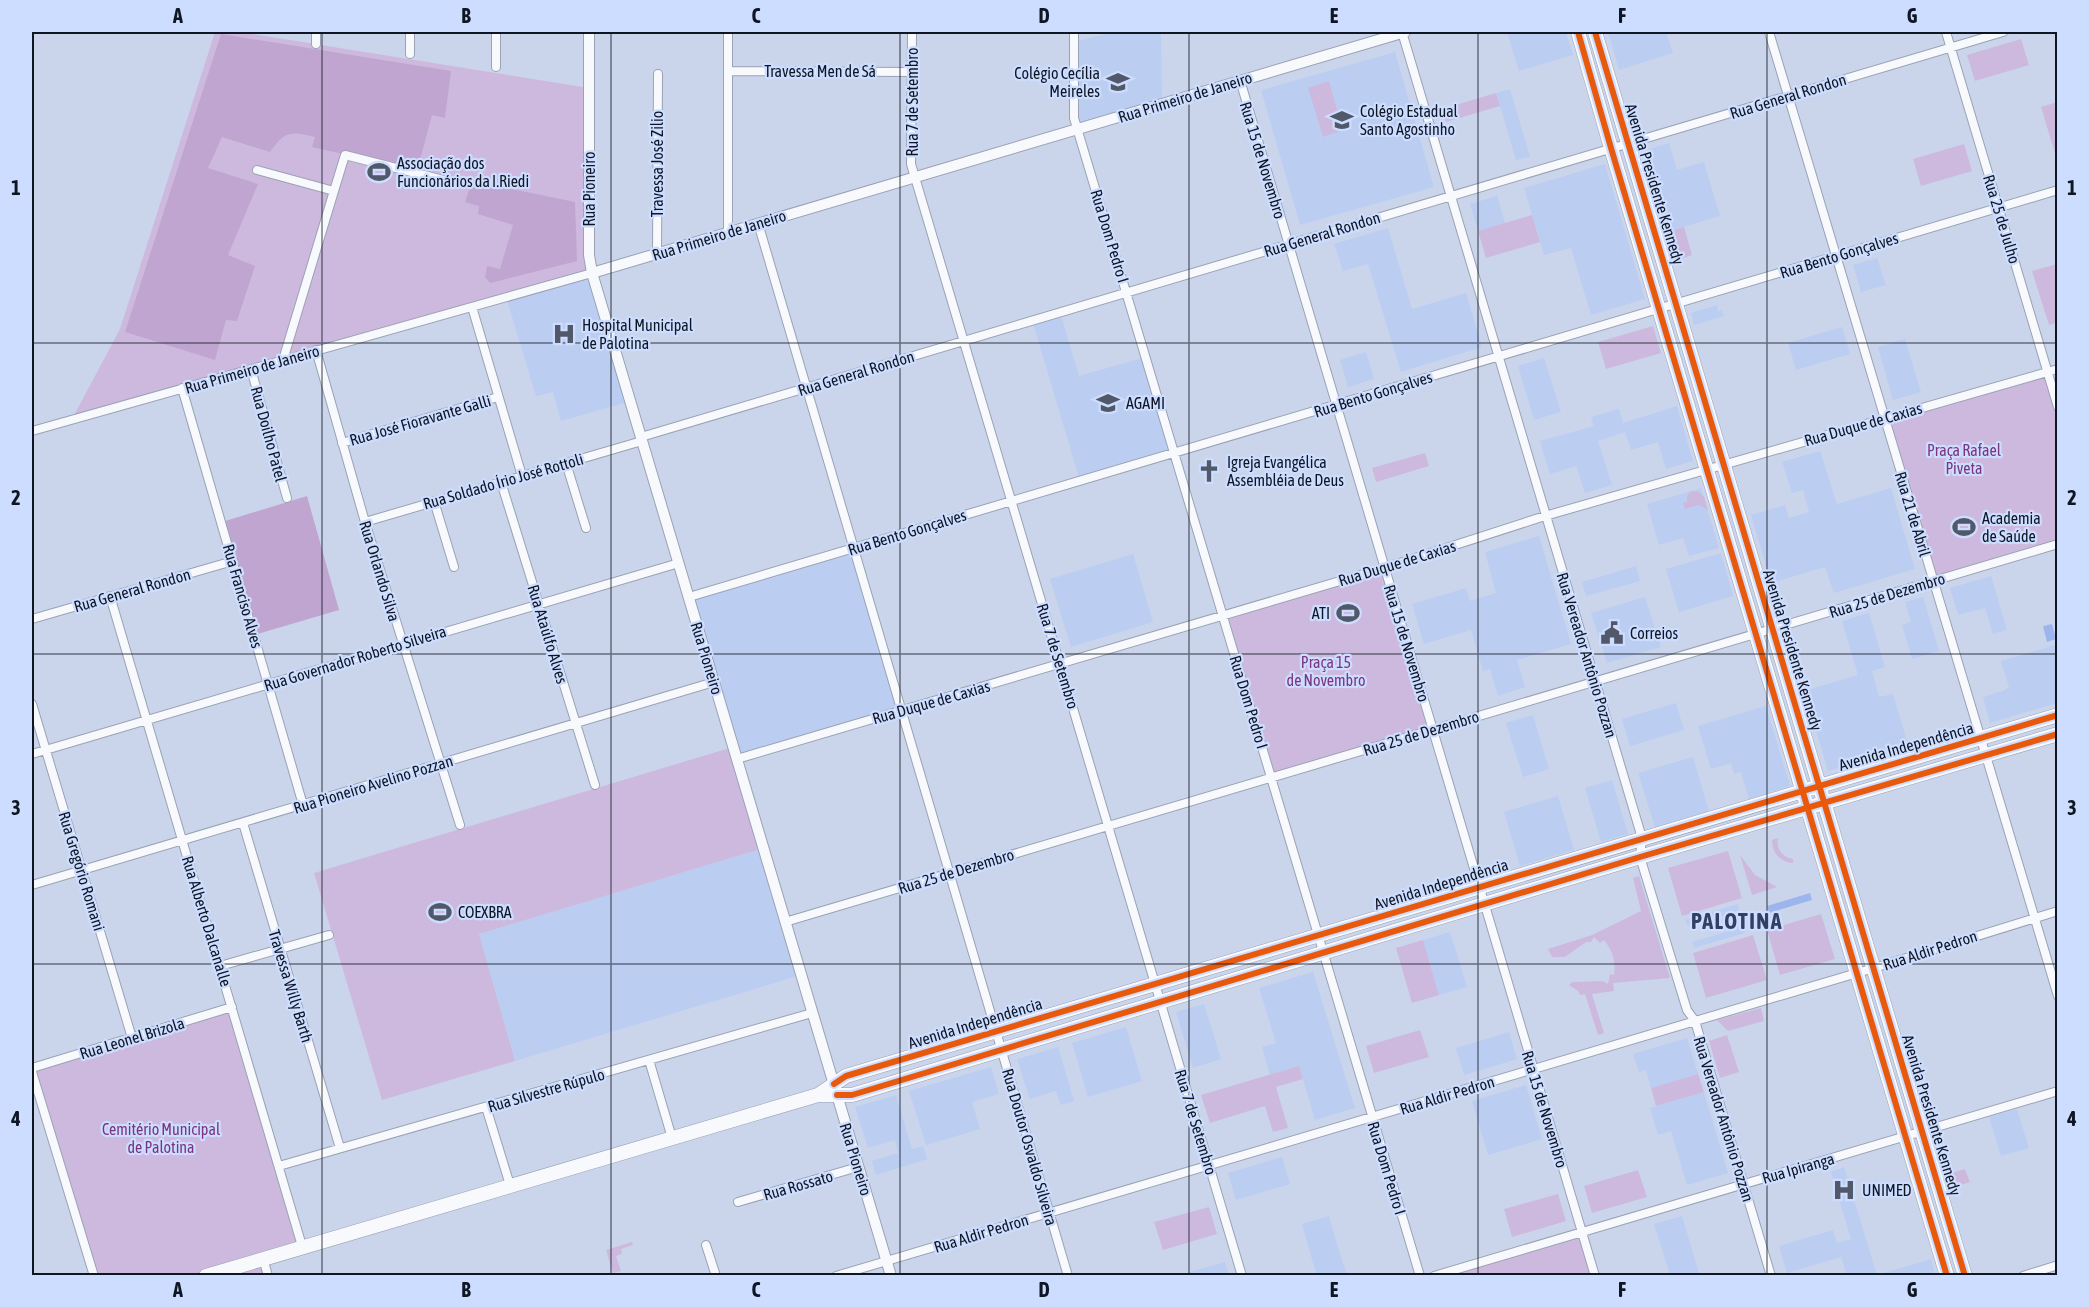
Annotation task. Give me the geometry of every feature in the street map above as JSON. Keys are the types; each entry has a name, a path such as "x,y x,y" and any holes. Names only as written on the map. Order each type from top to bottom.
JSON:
{"main road":[{"name":"Avenida Presidente Kennedy","path":"1578,32 1947,1275"},
{"name":"Avenida Presidente Kennedy","path":"1595,32 1965,1275"},
{"path":"1780,715 1797,710"},
{"name":"Avenida Independência","path":"2058,715 846,1076 835,1090 852,1095 1640,857 2058,734"},
{"path":"1898,762 1903,779"},
{"path":"1725,813 1731,830"},
{"path":"1830,885 1847,879"},
{"path":"206,1275 835,1090"}],"street":[{"path":"316,32 316,44"},
{"path":"410,32 410,54"},
{"path":"496,32 496,68"},
{"name":"Rua Pioneiro","path":"589,32 589,255 592,273 891,1275"},
{"path":"728,32 728,232"},
{"name":"Rua 7 de Setembro","path":"912,32 912,164 915,177 1242,1275"},
{"name":"Rua Dom Pedro I","path":"1074,32 1075,123 1419,1275"},
{"name":"Rua Primeiro de Janeiro","path":"32,431 592,273 915,177 1075,123 1240,80 1403,32"},
{"name":"Rua Vereador Antônio Pozzan","path":"1403,32 1642,838 1640,857 1687,1010 1695,1021 1771,1275"},
{"name":"Rua 21 de Abril","path":"1769,32 2058,996"},
{"name":"Rua 25 de Julho","path":"1946,32 2058,406"},
{"name":"Rua General Rondon","path":"642,439 964,340 2003,32"},
{"name":"Travessa Men de Sá","path":"728,71 912,72"},
{"name":"Travessa José Zilio","path":"657,74 657,253"},
{"name":"Rua 15 de Novembro","path":"1240,80 1595,1275"},
{"path":"283,360 345,155 455,183"},
{"path":"257,170 334,191"},
{"name":"Rua Bento Gonçalves","path":"689,597 2058,190"},
{"name":"Rua Doutor Osvaldo Silveira","path":"758,224 1068,1275"},
{"path":"472,307 522,476"},
{"name":"Rua Orlando Silva","path":"316,351 364,522 460,825"},
{"name":"Rua Doilho Patel","path":"251,369 287,498"},
{"name":"Rua Duque de Caxias","path":"737,759 1384,568 1545,516 2058,369"},
{"name":"Rua Franciso Alves","path":"182,388 303,805"},
{"name":"Rua José Fioravante Galli","path":"342,443 498,397"},
{"name":"Rua Soldado Írio José Rottoli","path":"364,522 642,439"},
{"path":"566,463 586,528"},
{"name":"Rua Ataúlfo Alves","path":"501,482 595,785"},
{"path":"434,501 454,567"},
{"name":"Rua 25 de Dezembro","path":"785,922 2058,544"},
{"name":"Rua General Rondon","path":"32,619 233,561"},
{"name":"Rua Governador Roberto Silveira","path":"32,754 679,563"},
{"name":"Rua Alberto Dalcanalle","path":"110,596 302,1246"},
{"name":"Rua Pioneiro Avelino Pozzan","path":"32,885 714,682"},
{"name":"Rua Gregório Romani","path":"32,705 132,1038"},
{"name":"Travessa Willy Barth","path":"243,823 340,1148"},
{"name":"Rua Aldir Pedron","path":"836,1275 1874,968 2058,911"},
{"path":"220,966 329,935"},
{"name":"Rua Leonel Brizola","path":"32,1070 232,1007"},
{"name":"Rua Silvestre Rúpulo","path":"279,1166 813,1013"},
{"path":"649,1060 672,1138"},
{"path":"32,1070 94,1275"},
{"name":"Rua Ipiranga","path":"1434,1275 2058,1091"},
{"path":"486,1107 510,1185"},
{"name":"Rua Rossato","path":"738,1202 858,1167"},
{"path":"706,1245 716,1275"},
{"path":"262,1258 268,1275"},
{"path":"2023,1275 2058,1265"}],"shaded area":[{"name":"Colégio Cecília Meireles","path":"1113,32 1161,32 1162,104 1077,129 1074,42"},
{"path":"1507,32 1566,32 1573,55 1519,71"},
{"path":"1608,32 1666,32 1673,53 1619,70"},
{"path":"221,34 451,71 445,118 432,115 417,171 312,147 315,137 307,135 284,136 270,152 222,137 208,168 258,184 228,255 255,266 237,321 226,320 215,360 125,332"},
{"name":"Colégio Estadual Santo Agostinho","path":"1395,52 1434,187 1300,225 1261,90"},
{"path":"1510,89 1530,157 1516,160 1496,93"},
{"path":"1669,143 1677,170 1704,162 1720,216 1666,232 1642,151"},
{"path":"1605,164 1645,299 1591,315 1571,248 1544,255 1524,188"},
{"path":"472,181 575,202 577,261 490,283 485,277 487,266 500,269 513,225 478,214 479,206 465,202"},
{"path":"1497,196 1505,223 1478,231 1470,204"},
{"path":"1388,228 1412,309 1466,293 1482,347 1401,372 1368,264 1343,271 1334,244"},
{"path":"1877,258 1886,285 1861,292 1853,265"},
{"name":"Hospital Municipal de Palotina","path":"592,273 631,401 561,421 553,392 536,396 506,297"},
{"path":"1717,305 1718,311 1722,310 1724,316 1694,325 1691,313"},
{"name":"AGAMI","path":"1060,312 1079,376 1146,357 1175,453 1080,481 1032,320"},
{"path":"1842,327 1850,354 1796,370 1788,343"},
{"path":"1905,339 1921,392 1893,400 1878,347"},
{"path":"1366,352 1374,379 1348,387 1340,360"},
{"path":"1544,358 1561,412 1534,420 1518,366"},
{"path":"1677,406 1693,461 1666,469 1658,442 1631,450 1625,432 1598,441 1612,485 1585,493 1576,466 1550,474 1540,441 1594,426 1591,417 1619,409 1623,423"},
{"path":"1820,451 1837,504 1891,488 1915,569 1834,593 1825,567 1771,583 1751,515 1785,505 1789,518 1809,512 1803,490 1792,493 1782,462"},
{"path":"1701,488 1719,548 1689,556 1683,538 1659,545 1647,504"},
{"path":"307,496 339,610 254,635 222,522"},
{"path":"1539,536 1571,644 1517,660 1525,687 1498,696 1490,669 1483,671 1471,630 1424,644 1412,604 1466,588 1470,601 1496,593 1485,552"},
{"path":"854,548 902,710 737,759 689,597"},
{"path":"1721,553 1733,596 1679,612 1666,569"},
{"path":"1133,554 1153,622 1071,647 1050,579"},
{"path":"1636,566 1640,581 1586,596 1582,582"},
{"path":"1991,576 2007,630 1993,634 1985,608 1958,615 1950,588"},
{"path":"1645,597 1661,647 1607,663 1591,613"},
{"path":"1923,597 1939,651 1912,659 1902,625 1911,622 1905,602"},
{"path":"1869,613 1885,667 1872,671 1879,697 1893,694 1909,748 1828,771 1804,691 1858,675 1842,621"},
{"path":"2052,624 2056,639 2047,642 2043,626"},
{"path":"2055,645 2058,652 2057,703 1990,723 1983,697 2009,687 2001,661"},
{"path":"1676,703 1684,730 1630,746 1622,719"},
{"path":"1766,706 1790,786 1749,799 1741,772 1734,774 1731,763 1711,769 1698,726"},
{"path":"1533,715 1549,769 1523,777 1506,723"},
{"path":"1693,757 1709,811 1655,827 1638,773"},
{"path":"1612,780 1628,834 1601,842 1585,788"},
{"path":"1558,796 1574,850 1520,866 1504,812"},
{"name":"COEXBRA","path":"764,848 801,975 515,1061 479,934"},
{"path":"1810,893 1812,900 1769,913 1767,906"},
{"path":"1738,904 1739,911 1688,926 1685,920"},
{"path":"1743,927 1745,933 1694,948 1692,942"},
{"path":"1450,932 1467,987 1439,995 1423,940"},
{"path":"1313,972 1355,1108 1315,1120 1299,1066 1270,1075 1262,1047 1276,1043 1259,988"},
{"path":"1204,1004 1221,1059 1193,1068 1176,1012"},
{"path":"1126,1027 1142,1081 1088,1097 1072,1043"},
{"path":"1509,1032 1517,1059 1464,1075 1456,1048"},
{"path":"1687,1038 1698,1074 1651,1088 1646,1070 1639,1072 1633,1054"},
{"path":"1058,1047 1074,1101 1061,1105 1056,1091 1030,1099 1017,1059"},
{"path":"991,1067 999,1094 972,1102 980,1129 926,1145 909,1091"},
{"path":"1526,1085 1542,1139 1488,1155 1472,1101"},
{"path":"1704,1092 1728,1173 1687,1185 1671,1131 1658,1135 1650,1108"},
{"path":"896,1095 912,1149 923,1146 927,1159 876,1175 872,1161 898,1153 895,1140 868,1148 855,1107"},
{"path":"2017,1109 2029,1148 2001,1156 1989,1117"},
{"path":"1282,1157 1290,1184 1236,1200 1228,1173"},
{"path":"1844,1167 1877,1275 1847,1275 1841,1257 1787,1273 1779,1246 1833,1230 1837,1243 1851,1239 1831,1172"},
{"path":"1329,1216 1347,1275 1317,1275 1313,1263 1302,1224"},
{"path":"1682,1216 1699,1275 1670,1275 1654,1224"},
{"path":"1931,1259 1935,1275 1877,1275"},
{"path":"1225,1262 1229,1275 1179,1275"}],"green space":[{"name":"Associação dos Funcionários da I.Riedi","path":"215,32 240,32 589,88 592,273 72,419 120,329"},
{"path":"2021,39 2029,65 1975,81 1967,55"},
{"path":"1329,81 1343,130 1323,137 1308,88"},
{"path":"1496,93 1500,106 1446,122 1442,109"},
{"path":"2058,102 2057,160 2041,107"},
{"path":"1964,144 1972,171 1921,186 1913,159"},
{"path":"1532,215 1540,242 1486,258 1478,231"},
{"path":"1684,227 1692,255 1675,261 1666,232"},
{"path":"2057,264 2057,323 2049,325 2032,271"},
{"path":"1653,326 1661,353 1606,369 1598,342"},
{"name":"Praça Rafael Piveta","path":"2047,372 2057,407 2057,544 1933,581 1885,418"},
{"path":"1425,453 1429,466 1376,482 1372,468"},
{"path":"1691,491 1699,492 1704,497 1708,510 1699,505 1685,509 1683,503 1687,502 1687,496"},
{"name":"Praça 15 de Novembro","path":"1384,568 1432,730 1271,777 1223,615"},
{"name":"COEXBRA","path":"733,747 764,848 479,934 515,1061 382,1100 314,873"},
{"path":"1778,838 1781,852 1793,859 1793,863 1784,861 1775,853 1772,840"},
{"path":"1728,851 1742,898 1682,916 1668,868"},
{"path":"1740,855 1755,875 1777,887 1752,895"},
{"path":"1639,876 1670,978 1613,983 1614,991 1592,994 1604,1033 1598,1035 1585,994 1580,995 1569,985 1572,982 1603,981 1608,984 1610,974 1614,975 1614,960 1609,948 1604,940 1600,943 1594,937 1591,942 1586,942 1565,957 1552,957 1548,949 1592,935 1641,911 1633,878"},
{"path":"1821,914 1835,959 1780,975 1767,930"},
{"path":"1753,935 1767,980 1706,998 1693,953"},
{"path":"1423,940 1439,995 1412,1003 1396,948"},
{"name":"Cemitério Municipal de Palotina","path":"232,1007 302,1246 263,1258 268,1275 94,1275 32,1072"},
{"path":"1761,1008 1764,1021 1728,1031 1717,1020"},
{"path":"1420,1030 1429,1057 1374,1073 1366,1046"},
{"path":"1727,1035 1739,1072 1720,1078 1709,1041"},
{"path":"1299,1066 1303,1079 1276,1087 1288,1128 1273,1132 1265,1106 1210,1123 1201,1095"},
{"path":"1698,1074 1704,1092 1656,1106 1651,1088"},
{"path":"1965,1169 1970,1182 1952,1188 1948,1174"},
{"path":"1638,1170 1647,1197 1592,1213 1584,1186"},
{"path":"1558,1194 1566,1221 1512,1237 1504,1209"},
{"path":"1209,1207 1217,1234 1163,1250 1154,1222"},
{"path":"1582,1232 1595,1276 1434,1276"},
{"path":"632,1242 633,1245 621,1249 622,1254 616,1256 621,1271 613,1273 606,1250"}],"cycle path":[{"path":"1578,32 1947,1276"},
{"path":"1595,32 1965,1276"},
{"path":"834,1084 846,1076 2058,715"},
{"path":"837,1095 852,1095 1640,857 2058,734"}],"place":[{"name":"Colégio Cecília Meireles","path":"1118,82"},
{"name":"Colégio Estadual Santo Agostinho","path":"1342,120"},
{"name":"Associação dos Funcionários da I.Riedi","path":"379,172"},
{"name":"Hospital Municipal de Palotina","path":"564,334"},
{"name":"AGAMI","path":"1108,403"},
{"name":"Igreja Evangélica Assembléia de Deus","path":"1209,471"},
{"name":"Academia de Saúde","path":"1964,527"},
{"name":"ATI","path":"1348,613"},
{"name":"Correios","path":"1612,633"},
{"name":"COEXBRA","path":"440,912"},
{"name":"UNIMED","path":"1844,1190"}],"district":[{"name":"PALOTINA","path":"1737,921"}]}
